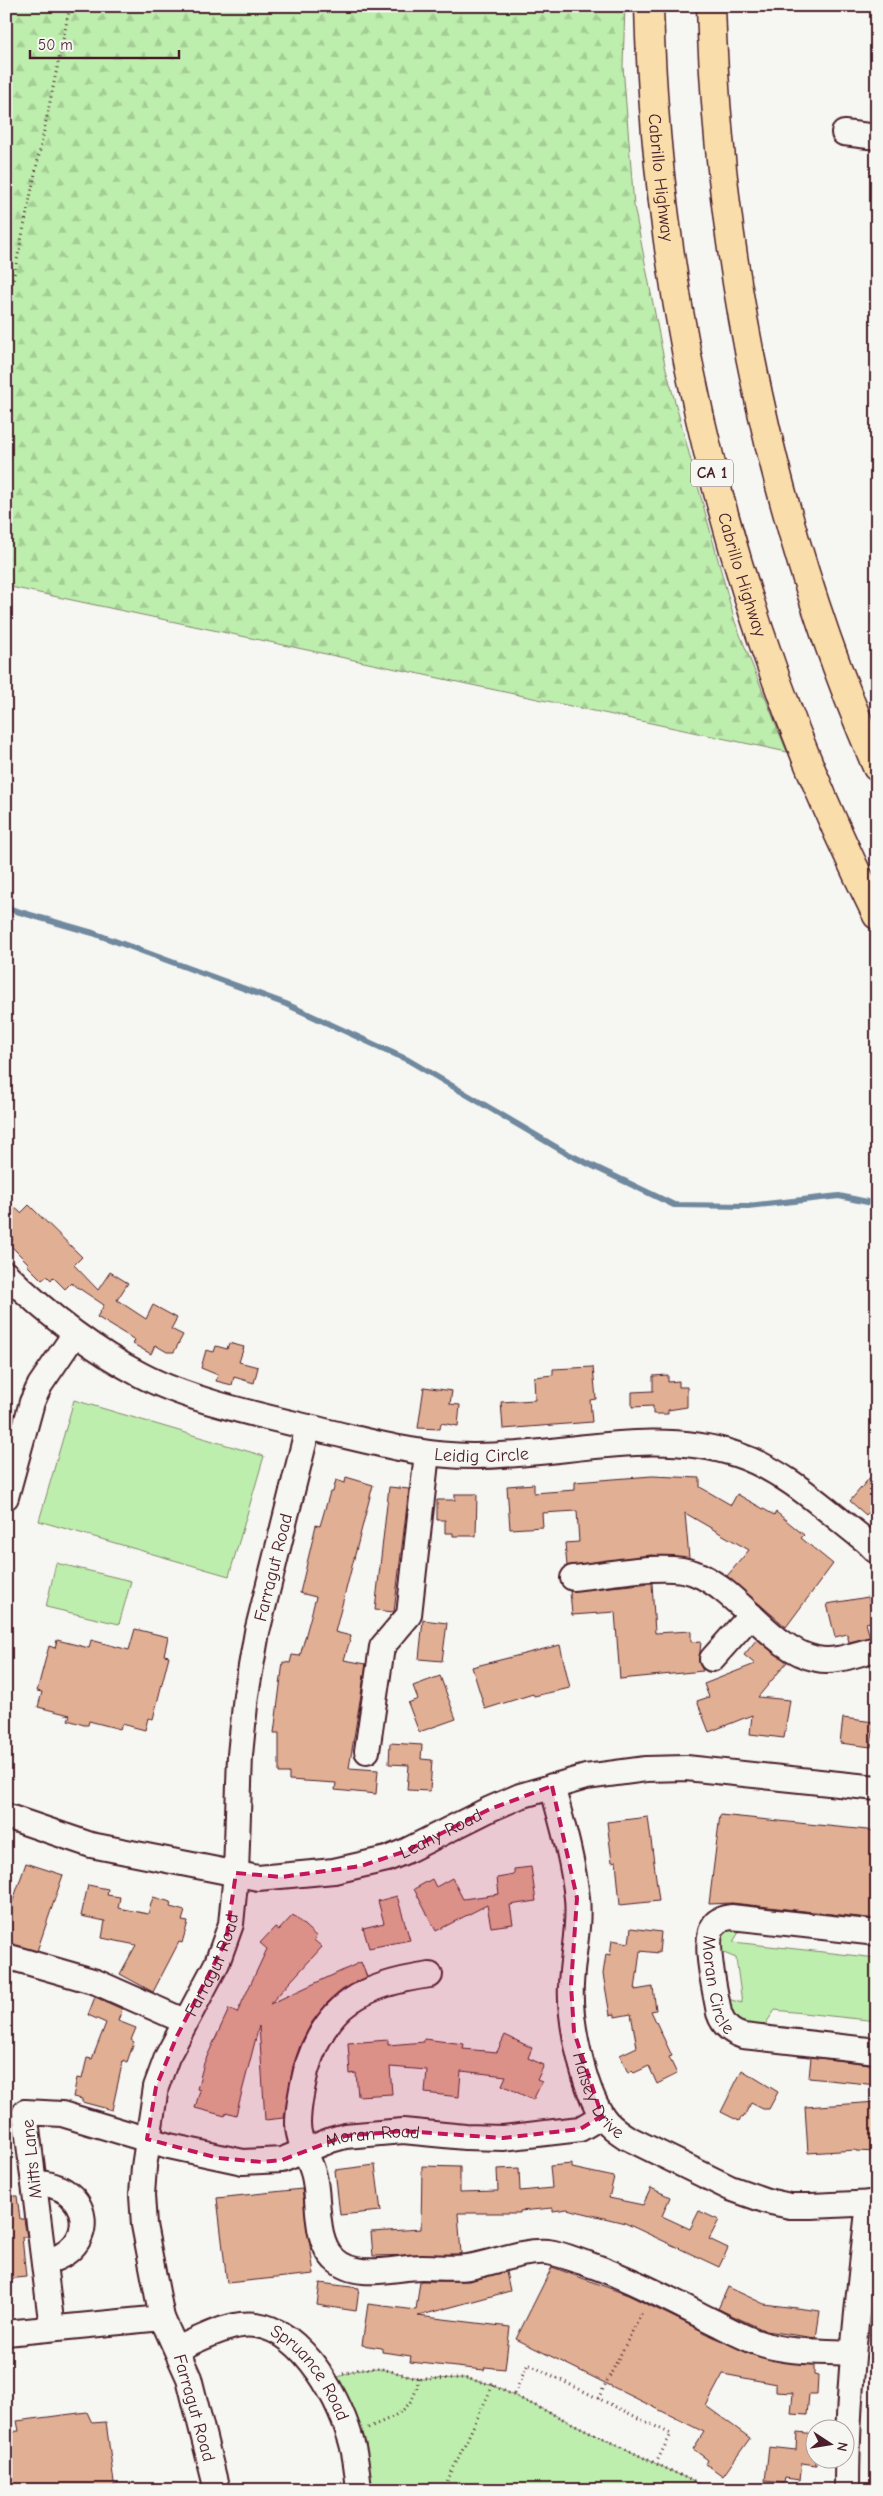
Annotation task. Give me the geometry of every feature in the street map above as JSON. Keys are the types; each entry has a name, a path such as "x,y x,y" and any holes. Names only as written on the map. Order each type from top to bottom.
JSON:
{"highway":[{"name":"Cabrillo Highway","path":"649,6 654,121 669,249 690,377 708,460 732,549 773,673 824,803 877,915"},
{"path":"711,6 716,103 727,216 745,337 763,422 785,506 813,597 844,687 877,767"}],"street":[{"path":"844,133 877,137"},
{"name":"Leidig Circle","path":"6,1274 44,1311 74,1335 142,1376 166,1386 308,1427 427,1453 472,1456 673,1443 696,1445 739,1455 783,1478 866,1541 877,1552"},
{"path":"6,1497 32,1402 40,1385 74,1335"},
{"name":"Farragut Road","path":"217,2490 189,2378 162,2318 144,2225 142,2195 147,2139 156,2087 166,2057 217,1963 226,1941 232,1915 236,1873 240,1755 246,1695 257,1632 308,1427"},
{"path":"367,1751 382,1648 409,1615 427,1453"},
{"path":"573,1578 678,1569 692,1572 718,1587 793,1650 818,1660 830,1660 877,1649"},
{"path":"712,1659 751,1615"},
{"name":"Leahy Road","path":"6,1816 91,1845 258,1878 282,1877 361,1866 406,1851 458,1823 490,1809 552,1786 586,1777 646,1769 686,1768 877,1788"},
{"name":"Halsey Drive","path":"552,1786 567,1840 577,1898 578,1926 571,1985 574,2032 588,2084 602,2116 611,2127 626,2137 748,2195 790,2206 873,2203"},
{"name":"Moran Circle","path":"877,1933 731,1917 721,1919 714,1925 709,1936 709,1948 719,2012 722,2021 734,2033 743,2036 877,2051"},
{"path":"6,1956 96,1982 184,2021"},
{"path":"430,1975 399,1980 360,1994 342,2006 330,2019 307,2068 300,2098 299,2138 314,2176 325,2246 335,2260 350,2268 368,2272 421,2267 464,2268 537,2252 550,2252 602,2269 762,2344 800,2350 852,2353"},
{"name":"Mitts Lane","path":"52,2328 34,2183 16,2111 62,2114 147,2139"},
{"name":"Moran Road","path":"147,2139 218,2158 243,2162 282,2160 345,2136 403,2131 503,2138 580,2129 602,2116"},
{"path":"34,2183 49,2183 72,2194 79,2203 82,2213 82,2230 74,2246 56,2259 44,2262"},
{"path":"847,2490 847,2415 852,2353 873,2203"},
{"path":"6,2333 162,2318"},
{"name":"Spruance Road","path":"177,2349 241,2325 265,2326 298,2346 325,2382 350,2437 359,2490"}],"path":[{"path":"6,313 70,6"},
{"path":"598,2398 652,2291"},
{"path":"514,2394 528,2364 598,2398 671,2434 656,2463"},
{"path":"325,2382 360,2369 378,2368 419,2378 464,2378 493,2385 711,2490"},
{"path":"350,2437 404,2410 416,2395 419,2378"},
{"path":"443,2490 493,2385"}],"highlighted area":[{"path":"552,1786 577,1898 571,1985 574,2032 602,2116 580,2129 503,2138 403,2131 345,2136 282,2160 262,2162 218,2158 147,2139 156,2087 177,2036 226,1941 236,1873 282,1877 361,1866 406,1851 490,1809"}],"green space":[{"path":"6,6 625,6 623,66 634,206 665,365 735,622 787,752 6,586"},
{"path":"74,1400 264,1456 229,1576 39,1521"},
{"path":"56,1563 131,1581 119,1624 46,1607"},
{"path":"728,1927 742,1927 733,1942 877,1958 877,2021 775,2010 762,2029 739,2024 721,1997 742,2003 736,1958 719,1951 720,1935"},
{"path":"378,2368 422,2379 464,2378 490,2384 711,2490 359,2490 325,2382 360,2369"}],"building":[{"path":"29,1205 82,1257 74,1265 98,1290 110,1272 128,1283 117,1300 146,1319 153,1305 177,1318 171,1329 183,1335 174,1352 167,1352 155,1345 151,1354 133,1344 135,1340 97,1317 104,1305 71,1283 65,1289 53,1277 51,1280 47,1276 42,1280 27,1265 29,1264 9,1244 13,1240 6,1234 6,1215 14,1207 21,1213"},
{"path":"229,1343 244,1347 239,1362 258,1367 254,1383 234,1377 232,1385 216,1381 218,1375 201,1368 206,1350 214,1352 216,1346 227,1349"},
{"path":"593,1367 596,1399 590,1400 592,1422 503,1429 501,1402 535,1400 534,1377 553,1375 553,1369"},
{"path":"668,1375 668,1382 679,1381 679,1387 687,1387 687,1407 668,1410 668,1414 653,1414 653,1406 632,1407 632,1392 653,1391 653,1376"},
{"path":"424,1387 452,1391 450,1404 460,1405 458,1426 441,1423 440,1429 418,1428"},
{"path":"877,1469 877,1517 869,1511 866,1515 850,1501"},
{"path":"652,1476 700,1478 700,1487 731,1505 737,1494 774,1515 776,1512 804,1535 801,1538 833,1564 786,1627 727,1576 749,1550 685,1513 689,1558 651,1555 567,1566 565,1543 579,1542 577,1511 542,1513 543,1527 510,1529 507,1486 534,1484 534,1493 575,1490 575,1482"},
{"path":"346,1477 373,1485 335,1632 351,1636 344,1660 366,1664 349,1768 378,1770 376,1794 335,1790 336,1783 289,1780 289,1773 279,1773 279,1733 274,1733 283,1662 290,1663 292,1655 300,1656 316,1597 300,1593 316,1525 320,1526 330,1492 333,1492 336,1480 345,1483"},
{"path":"389,1487 409,1489 394,1612 375,1610"},
{"path":"455,1494 477,1494 476,1536 453,1536 453,1533 445,1533 445,1520 437,1520 437,1500 455,1500"},
{"path":"652,1583 655,1633 691,1631 691,1642 701,1641 699,1663 703,1671 620,1679 615,1612 572,1615 570,1591"},
{"path":"868,1597 874,1621 866,1623 870,1637 849,1642 847,1634 835,1637 827,1604"},
{"path":"423,1620 447,1623 442,1661 419,1659"},
{"path":"135,1629 168,1637 164,1655 169,1656 153,1719 148,1718 145,1730 122,1724 120,1729 89,1721 88,1725 84,1725 68,1720 70,1715 38,1707 42,1692 37,1691 49,1646 55,1648 57,1640 89,1648 91,1640 129,1650"},
{"path":"757,1639 787,1662 758,1697 790,1700 784,1738 750,1734 752,1715 709,1732 697,1701 709,1697 704,1684 755,1664 744,1655"},
{"path":"560,1645 570,1688 534,1696 533,1694 485,1709 472,1667"},
{"path":"440,1676 456,1719 419,1732 408,1703 418,1699 413,1686"},
{"path":"843,1718 874,1722 871,1747 840,1743"},
{"path":"390,1743 422,1745 421,1759 432,1760 430,1791 407,1790 409,1765 389,1764"},
{"path":"720,1815 877,1831 877,1919 732,1903 709,1904"},
{"path":"648,1817 659,1901 620,1905 616,1861 612,1862 607,1822"},
{"path":"26,1863 63,1875 37,1951 6,1943 6,1921"},
{"path":"531,1867 536,1901 510,1905 513,1924 491,1927 487,1905 436,1931 414,1889 432,1879 436,1887 452,1878 463,1899 499,1894 497,1878 514,1875 514,1869"},
{"path":"88,1885 108,1889 107,1895 120,1897 118,1908 148,1914 153,1897 171,1902 170,1907 185,1911 182,1921 188,1922 182,1943 179,1942 153,1992 120,1974 136,1945 102,1938 105,1921 81,1916"},
{"path":"397,1896 410,1940 369,1948 363,1928 384,1923 378,1901"},
{"path":"293,1915 317,1937 314,1940 322,1947 270,2004 361,1962 367,1977 342,1990 328,2002 312,2022 301,2043 293,2066 284,2118 265,2120 259,2026 236,2115 226,2112 225,2116 195,2108 200,2090 197,2089 204,2063 229,2009 237,2013 267,1949 260,1943 275,1927 279,1930"},
{"path":"631,1928 661,1932 659,1953 640,1951 635,1990 653,1987 656,2010 651,2011 672,2056 669,2057 677,2074 657,2084 649,2066 634,2073 632,2071 628,2073 620,2055 637,2047 631,2014 615,2017 615,2014 610,2015 603,1974 606,1954 610,1955 612,1940 629,1943"},
{"path":"95,1997 122,2009 118,2021 136,2028 131,2040 134,2042 127,2062 123,2060 112,2110 82,2102 82,2099 73,2097 77,2078 82,2079 87,2058 92,2059 106,2023 88,2015"},
{"path":"505,2035 532,2048 528,2058 544,2065 537,2080 542,2082 533,2100 502,2085 506,2076 461,2071 459,2097 425,2093 427,2070 390,2067 392,2094 358,2096 356,2073 350,2074 348,2043 388,2040 388,2045 424,2042 424,2039 464,2044 463,2049 497,2052"},
{"path":"811,2057 877,2065 877,2085 809,2078"},
{"path":"742,2070 778,2092 769,2109 763,2109 751,2103 743,2118 741,2117 739,2121 721,2112"},
{"path":"877,2102 877,2152 856,2150 808,2153 805,2107"},
{"path":"572,2164 572,2168 614,2177 609,2198 643,2205 651,2188 670,2197 662,2216 690,2229 699,2211 719,2220 709,2239 728,2248 719,2267 625,2223 567,2209 553,2211 553,2208 520,2211 520,2213 458,2213 461,2254 373,2256 371,2232 421,2229 422,2166 460,2167 460,2192 498,2191 497,2169 519,2168 520,2191 552,2188 550,2166"},
{"path":"375,2165 381,2211 340,2215 335,2170"},
{"path":"302,2189 314,2274 227,2283 217,2198"},
{"path":"6,2196 17,2196 20,2219 24,2219 27,2237 22,2237 26,2277 6,2279"},
{"path":"552,2267 628,2295 750,2354 781,2362 814,2365 814,2375 818,2376 817,2394 809,2394 807,2415 791,2414 793,2393 776,2392 776,2384 723,2374 706,2406 750,2438 723,2476 706,2464 708,2460 693,2449 704,2432 516,2339"},
{"path":"506,2272 510,2291 418,2316 510,2327 505,2369 485,2367 484,2370 410,2362 411,2356 382,2352 382,2348 362,2345 368,2304 416,2310 420,2281 469,2281"},
{"path":"320,2283 359,2288 356,2311 317,2305"},
{"path":"728,2287 764,2304 820,2311 816,2338 766,2331 718,2309"},
{"path":"87,2412 92,2423 106,2422 115,2490 6,2490 6,2432 19,2431 17,2421"},
{"path":"797,2432 806,2433 806,2464 802,2463 800,2480 785,2478 784,2483 765,2481 769,2447 796,2450"}],"waterway":[{"path":"6,908 93,933 286,1004 408,1060 566,1153 674,1205 748,1206 839,1196 877,1204"}]}
